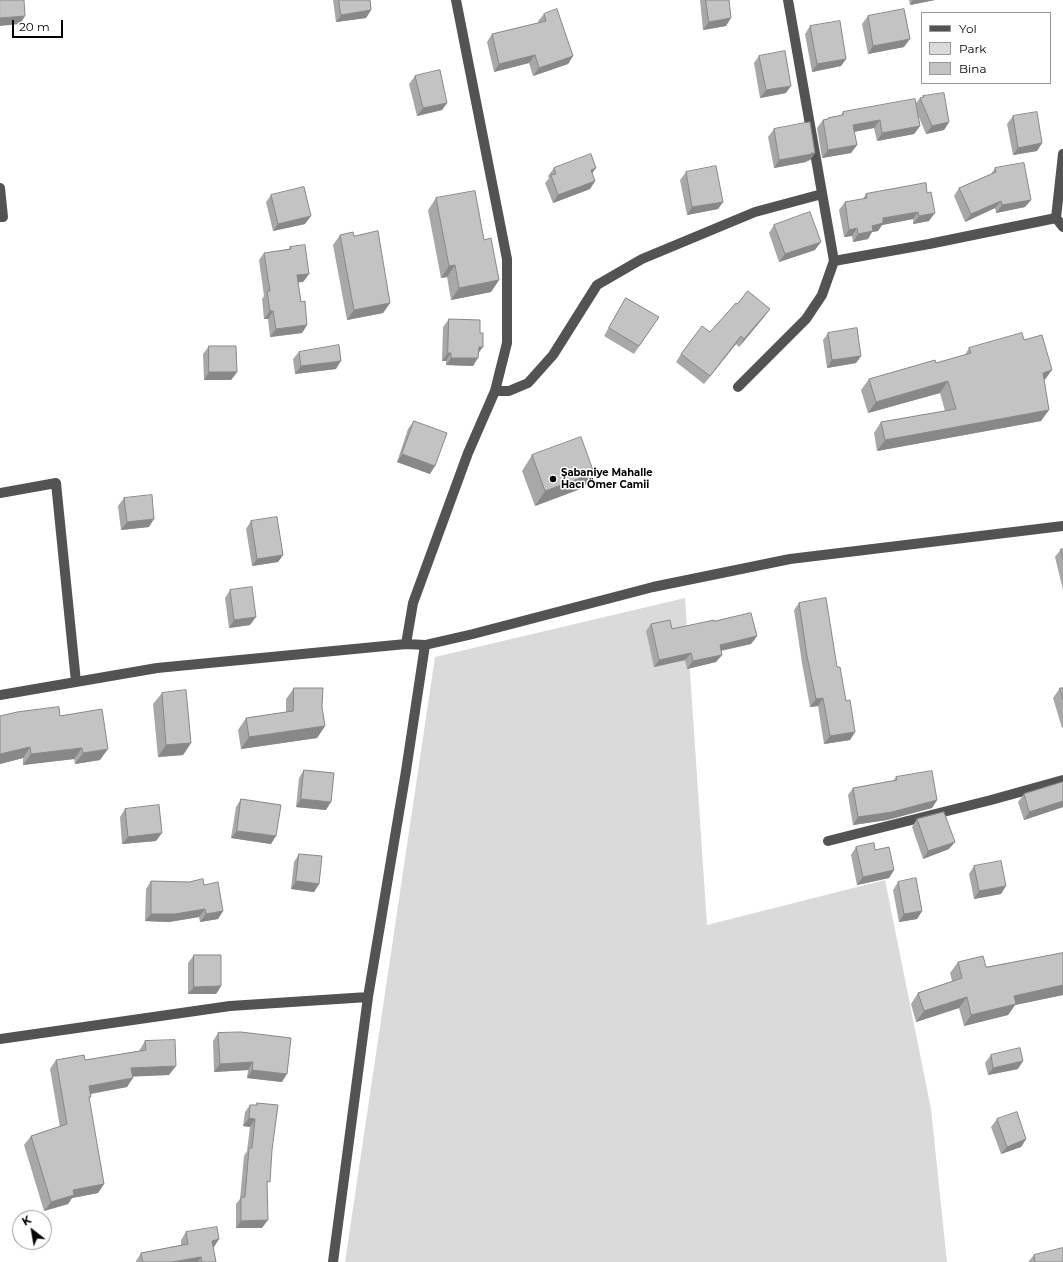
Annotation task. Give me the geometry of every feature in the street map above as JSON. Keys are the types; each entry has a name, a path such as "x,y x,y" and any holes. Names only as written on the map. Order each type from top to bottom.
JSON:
{"street":[{"path":"406,644 413,603 468,453 494,391 506,343 507,258 456,0"},
{"path":"738,386 806,319 822,295 834,261 788,0"},
{"path":"1063,155 1056,218 1063,227"},
{"path":"0,188 3,216 0,218"},
{"path":"494,391 509,391 528,383 553,355 597,285 642,259 755,212 822,194"},
{"path":"834,261 929,244 1056,218"},
{"path":"0,493 56,483 76,682"},
{"path":"0,695 157,668 406,644 425,645 653,587 790,559 1063,526"},
{"path":"333,1262 368,997 406,771 425,645"},
{"path":"828,841 991,800 1063,780"},
{"path":"0,1039 230,1006 368,997"}],"green space":[{"path":"685,598 707,925 885,880 931,1109 947,1262 345,1262 435,657"}],"building":[{"path":"0,0 24,0 25,16 0,18"},
{"path":"339,0 370,0 371,10 341,15"},
{"path":"706,0 729,0 731,18 709,22"},
{"path":"557,9 573,56 539,68 535,55 499,64 492,34 546,21 544,14"},
{"path":"904,9 910,39 873,46 868,16"},
{"path":"840,21 846,59 817,64 810,26"},
{"path":"785,51 791,86 766,90 759,56"},
{"path":"440,70 447,103 423,108 415,76"},
{"path":"944,93 949,122 932,126 920,98 924,97 923,96"},
{"path":"915,99 920,126 882,133 880,120 853,125 857,145 828,150 823,120 843,115 843,112"},
{"path":"1037,112 1042,143 1018,148 1013,116"},
{"path":"810,122 815,153 779,160 774,129"},
{"path":"591,154 596,168 591,170 595,181 558,195 551,175 556,174 554,168"},
{"path":"1024,163 1031,200 1002,205 1001,201 971,214 959,188 996,172 995,168"},
{"path":"716,166 723,202 692,207 686,172"},
{"path":"926,183 927,193 931,192 935,213 919,216 918,212 883,218 883,223 872,226 873,231 858,234 857,228 849,230 845,202 867,198 866,194"},
{"path":"304,187 311,216 278,224 271,195"},
{"path":"475,191 484,240 491,238 499,280 459,288 455,265 449,266 436,198"},
{"path":"810,212 821,242 785,254 774,225"},
{"path":"378,231 390,303 354,310 340,235 353,232 354,236"},
{"path":"305,245 309,274 297,275 301,302 305,301 307,325 276,329 273,311 270,311 267,291 270,291 264,253 291,249 290,247"},
{"path":"748,291 770,309 744,339 741,336 710,376 681,354 702,326 710,332"},
{"path":"626,298 659,317 639,346 609,328"},
{"path":"449,319 480,320 480,333 483,333 483,347 479,347 478,358 451,358 451,353 448,353"},
{"path":"857,328 861,356 832,360 828,333"},
{"path":"1022,333 1024,340 1042,335 1052,370 1043,373 1049,410 885,440 881,422 956,409 948,381 876,402 869,379 935,360 936,363 971,353 969,348"},
{"path":"339,345 341,361 301,366 299,352"},
{"path":"209,346 236,346 237,372 209,372"},
{"path":"414,421 447,433 435,466 402,454"},
{"path":"581,437 594,473 545,491 532,455"},
{"path":"152,495 154,519 127,522 124,498"},
{"path":"277,517 283,555 257,559 251,521"},
{"path":"252,587 256,617 234,620 230,590"},
{"path":"826,598 837,667 840,667 846,701 850,700 855,732 830,736 823,698 816,699 807,656 799,603"},
{"path":"751,613 757,636 720,645 722,655 693,661 691,653 659,660 651,624 670,620 672,629"},
{"path":"294,688 323,688 322,707 325,726 249,737 246,718 293,711"},
{"path":"1060,688 1063,688 1063,699"},
{"path":"186,690 191,743 166,745 162,693"},
{"path":"59,707 60,716 102,709 108,749 83,753 82,748 31,754 30,747 0,754 0,716 17,712"},
{"path":"304,770 334,773 331,802 301,799"},
{"path":"932,771 937,800 892,812 858,817 853,788 897,780 896,777"},
{"path":"1063,782 1063,801 1029,812 1024,794"},
{"path":"241,799 281,805 276,836 237,831"},
{"path":"159,805 162,833 128,837 125,809"},
{"path":"944,812 955,842 928,851 917,819"},
{"path":"874,843 875,850 889,847 894,870 863,877 856,847"},
{"path":"299,854 322,856 319,884 296,881"},
{"path":"1001,861 1006,886 979,891 974,866"},
{"path":"916,878 922,911 904,914 898,882"},
{"path":"203,879 204,885 218,882 223,911 206,914 205,909 175,914 151,914 151,881 189,882"},
{"path":"1063,953 1063,985 1014,996 1016,1004 971,1015 967,997 924,1011 918,993 962,978 958,962 983,956 986,967"},
{"path":"194,955 221,955 221,986 194,987"},
{"path":"241,1032 291,1038 287,1074 252,1070 253,1062 220,1064 218,1033"},
{"path":"175,1040 176,1066 131,1068 133,1078 89,1086 91,1097 89,1097 104,1184 73,1190 74,1195 51,1202 31,1136 67,1124 56,1060 84,1055 85,1060 146,1050 145,1041"},
{"path":"1020,1048 1023,1061 993,1068 991,1055"},
{"path":"257,1103 278,1105 272,1150 270,1182 267,1181 268,1220 241,1221 241,1197 245,1197 249,1148 252,1148 255,1119 249,1118 250,1105 257,1105"},
{"path":"1017,1112 1026,1139 1007,1147 997,1119"},
{"path":"217,1227 219,1239 212,1241 216,1262 202,1262 201,1257 172,1262 143,1262 141,1253 188,1244 186,1232"},
{"path":"1063,1248 1063,1262 1035,1262 1034,1255"}],"place":[{"name":"Şabaniye Mahalle Hacı Ömer Camii","path":"553,479"}]}
